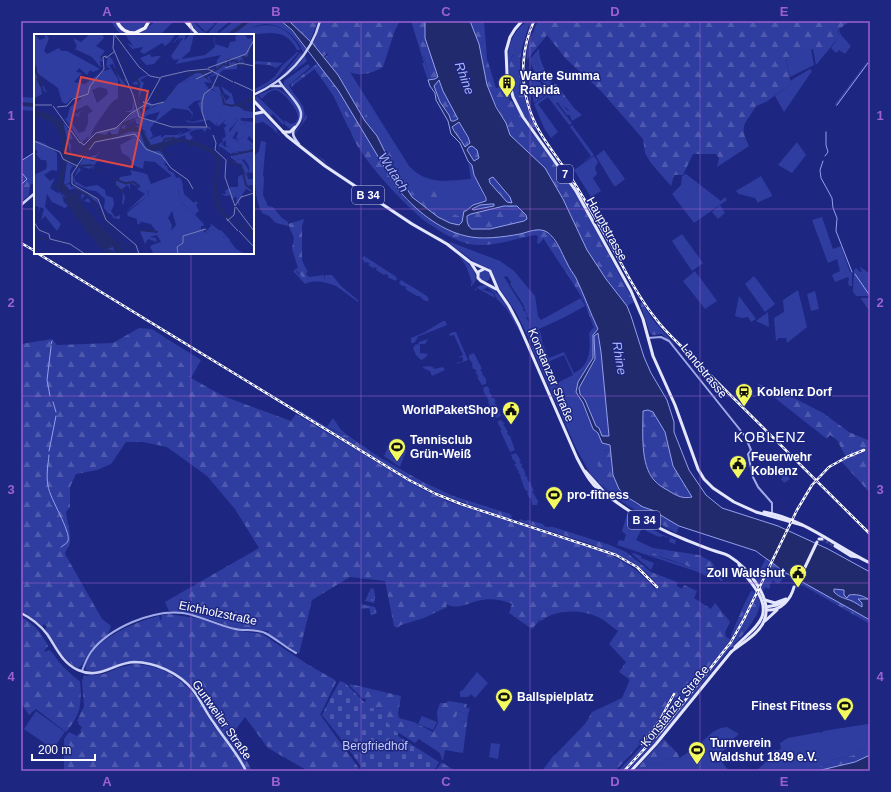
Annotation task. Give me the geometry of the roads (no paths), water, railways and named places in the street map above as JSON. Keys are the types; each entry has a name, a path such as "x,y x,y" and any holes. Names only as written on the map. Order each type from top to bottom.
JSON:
{"highway":[{"path":"117,21 124,30 135,33 145,28 149,21"},
{"path":"186,21 191,27"}],"main road":[{"path":"254,95 279,81 292,70 302,58 316,34 320,21"},
{"name":"Hauptstrasse","path":"522,21 510,37 506,51 507,74 512,97 523,117 576,191 631,291 641,314 657,365 675,405 693,457 702,475 714,488 730,500 752,510 772,515"},
{"path":"191,27 197,34"},
{"path":"279,81 301,111 301,116 292,136 303,149"},
{"path":"271,86 282,87"},
{"name":"B 34","path":"254,102 281,130 303,149 367,195 447,244 470,262 484,268"},
{"path":"254,113 264,112"},
{"path":"281,130 290,132 296,127"},
{"path":"21,205 34,194"},
{"name":"B 34","path":"470,262 478,274"},
{"path":"478,274 480,270 484,268"},
{"name":"Konstanzer Straße","path":"484,268 490,271 498,290 509,306 519,325 583,470 593,484 626,509 660,529 727,555 742,567 756,584 765,600 765,620 757,632 731,652"},
{"name":"Konstanzer Straße","path":"478,274 479,279 498,290"},
{"path":"486,283 490,281 492,277"},
{"name":"7","path":"772,515 802,525 869,563"},
{"path":"798,581 819,540 820,535"},
{"path":"835,546 851,556 858,557"},
{"name":"Konstanzer Straße","path":"738,564 758,593 766,609"},
{"path":"765,620 785,603 795,588"},
{"path":"765,600 775,603 788,599"},
{"path":"766,609 788,599"},
{"path":"766,609 778,609"},
{"name":"Konstanzer Straße","path":"631,771 656,744 731,652 756,628 766,609"},
{"path":"21,613 34,621 42,629 68,664 82,671"},
{"name":"Gurtweiler Straße","path":"82,671 90,673 101,672 126,663 134,662 159,667 172,674 186,683 193,690 214,724 235,750 246,771"}],"street":[{"name":"Landstrasse","path":"648,338 661,337 669,341 745,436 751,450 748,454 753,477 772,503 772,515"},
{"name":"Eichholzstraße","path":"82,671 91,652 115,632 144,618 168,612 182,613 203,618 234,629 264,633 296,653"}],"water":[{"path":"281,21 289,21 313,44 338,75 365,121 377,136 389,160 412,197 438,217 450,223 459,225 462,222 464,211 473,205 486,201 486,198 474,175 472,165 468,161 460,143 451,134 448,121 436,100 435,93 430,86 428,80 438,77 425,38 425,21 470,21 479,44 487,85 496,107 506,123 510,135 545,168 563,199 587,250 606,279 627,306 644,357 651,373 667,400 674,422 674,432 689,470 706,495 722,508 778,526 828,549 870,572 870,620 781,570 756,551 679,526 652,510 643,507 627,497 619,489 613,475 610,445 602,443 598,433 593,429 583,403 576,392 578,382 593,358 593,335 598,329 576,278 554,238 547,232 541,230 493,238 466,236 446,229 419,211 397,188 338,90 292,30","holes":["439,80 443,91 458,119 451,121 449,115 440,102 434,86","459,122 470,143 465,147 452,127","472,146 477,150 479,158 474,161 467,150","493,177 510,197 512,203 507,202 490,183 489,179","494,204 494,206 472,209 480,205","504,206 517,206 526,215 527,219 490,229 472,229 468,225 467,216","598,333 609,436 602,436 585,400 580,394 579,388 595,359 594,336","648,410 653,412 665,432 673,466 692,497 686,498 677,496 654,480 646,465 644,457 643,411","834,589 844,590 844,595 847,598 849,595 854,595 868,599 858,599 862,603 862,607 852,601 838,596 834,592"]},
{"path":"870,755 870,771 817,771 855,762"}],"waterway":[{"path":"230,34 248,21"},
{"path":"837,105 868,63"},
{"path":"21,104 34,105"},
{"path":"825,156 828,152 826,145 826,132"},
{"path":"21,161 34,153"},
{"path":"823,161 820,170 821,178 832,198 833,208 837,218 836,231 852,272"},
{"path":"21,172 27,179 21,185"},
{"path":"855,274 870,296"},
{"path":"50,396 47,380 51,347"},
{"path":"53,402 56,412"},
{"path":"49,451 56,416"},
{"path":"49,455 47,474 48,486 68,536 68,541 61,547"}],"tunnel":[{"path":"822,539 835,546"},
{"path":"795,587 798,582"}],"railway":[{"path":"534,21 527,41 523,73 525,94 536,126 548,146 569,174 641,299 670,335 870,534"},
{"path":"21,243 34,250"},
{"path":"39,254 409,480 436,494 461,504 616,555 637,567 657,587"},
{"path":"624,771 661,731 731,642 744,619 797,510 812,485 829,467 864,450"},
{"path":"642,744 660,720 674,694"}],"place":[{"name":"Warte Summa Rapida","path":"507,98"},
{"name":"Koblenz Dorf","path":"744,407"},
{"name":"WorldPaketShop","path":"511,425"},
{"name":"Tennisclub Grün-Weiß","path":"397,462"},
{"name":"Feuerwehr Koblenz","path":"738,479"},
{"name":"pro-fitness","path":"554,510"},
{"name":"Zoll Waldshut","path":"798,588"},
{"name":"Ballspielplatz","path":"504,712"},
{"name":"Finest Fitness","path":"845,721"},
{"name":"Turnverein Waldshut 1849 e.V.","path":"697,765"}],"district":[{"name":"KOBLENZ","path":"770,437"}],"water label":[{"name":"Rhine","path":"465,78"},
{"name":"Wutach","path":"394,172"},
{"name":"Rhine","path":"620,358"}],"park label":[{"name":"Bergfriedhof","path":"375,746"}]}
